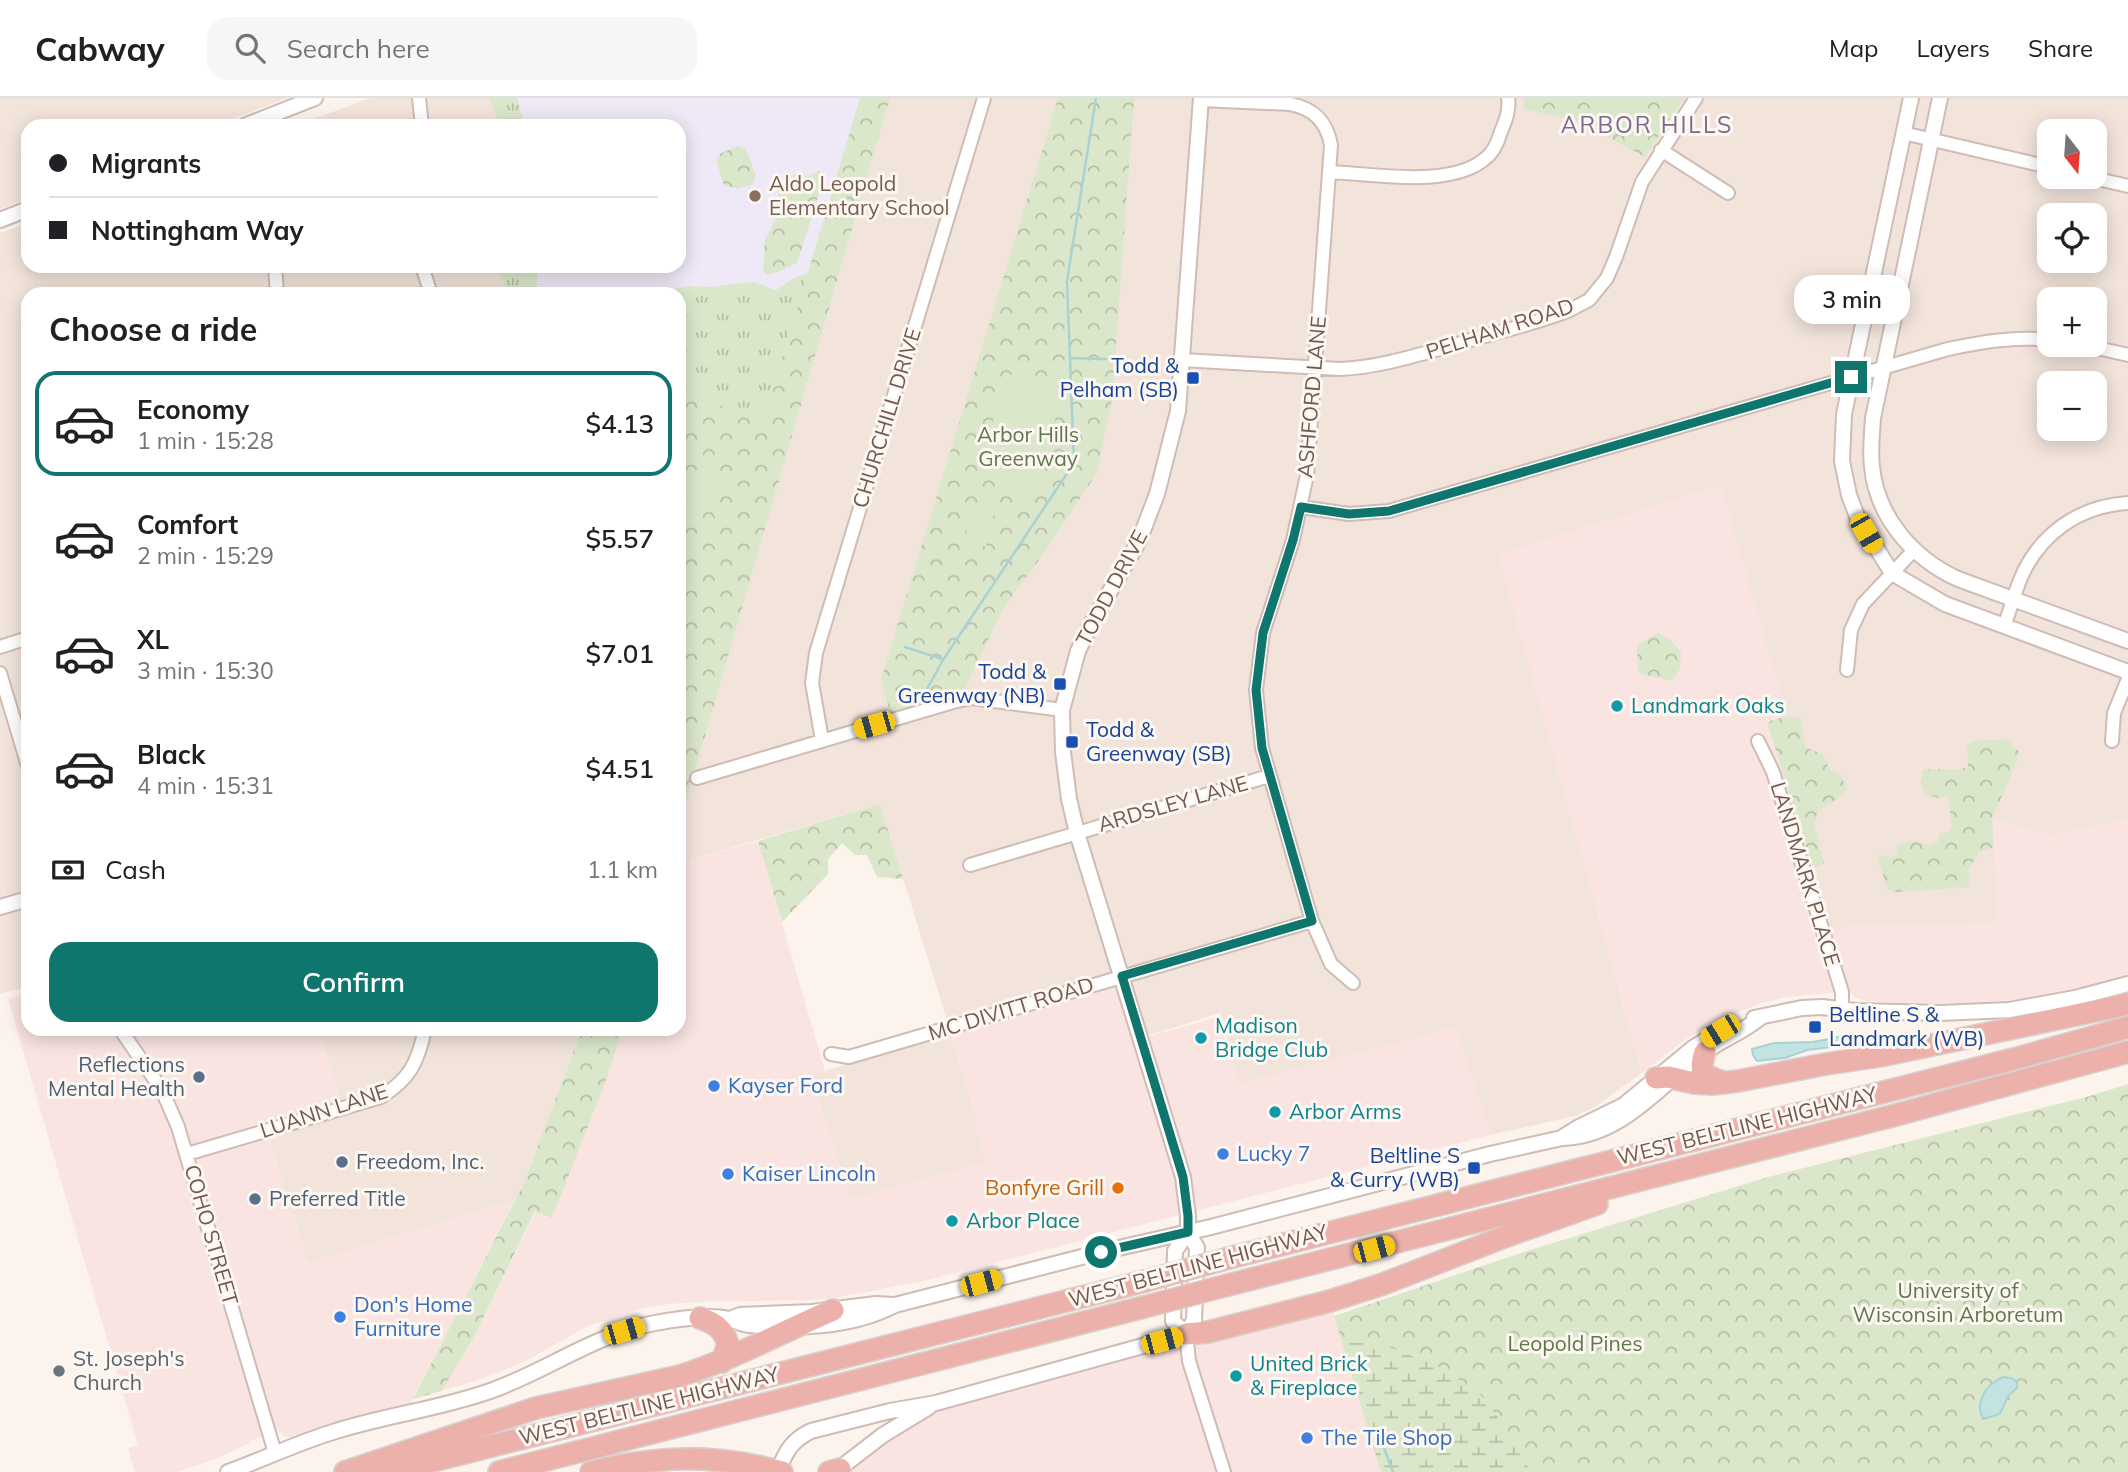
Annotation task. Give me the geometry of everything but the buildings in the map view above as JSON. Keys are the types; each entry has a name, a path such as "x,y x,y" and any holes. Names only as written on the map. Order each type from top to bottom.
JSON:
{"highway":[{"path":"1665,1078 1694,1083 1725,1082 1880,1056 2128,1004"},
{"name":"WEST BELTLINE HIGHWAY","path":"389,1472 2014,1059 2128,1027"},
{"path":"1705,1052 1701,1065 1705,1075 1725,1082"},
{"name":"WEST BELTLINE HIGHWAY","path":"499,1472 2046,1076 2128,1052"},
{"path":"1186,1334 1208,1332 1299,1309 1383,1284 1536,1225 1768,1147"},
{"path":"345,1472 536,1408 680,1376 722,1362 833,1310"},
{"path":"700,1318 713,1323 723,1332 728,1344 722,1362"},
{"path":"591,1472 663,1458 721,1460 780,1472"},
{"path":"721,1460 746,1472"}],"street":[{"path":"270,119 315,98"},
{"path":"419,98 421,119"},
{"name":"CHURCHILL DRIVE","path":"822,740 812,683 816,653 984,98"},
{"path":"1330,172 1415,177 1449,176 1469,169 1488,157 1498,140 1506,119 1508,98"},
{"name":"PELHAM ROAD","path":"1182,360 1352,369 1388,364 1552,317 1589,300 1607,278 1642,181 1696,98"},
{"path":"1910,98 1844,414 1844,475 1858,519 1892,573 1945,604 2128,672"},
{"path":"1940,98 1873,418 1872,469 1876,487 1886,512 1903,539 1940,570 2128,641"},
{"name":"ASHFORD LANE","path":"1201,99 1302,106 1320,119 1329,136 1330,172 1307,475 1293,540 1263,633 1256,690 1262,748 1312,921 1331,964 1353,983"},
{"name":"TODD DRIVE","path":"1201,99 1178,411 1157,494 1139,541 1078,651 1062,710 1064,762 1077,833 1183,1177 1188,1232 1197,1248 1194,1320 1186,1334 1189,1361 1224,1472"},
{"path":"1903,133 2037,164"},
{"path":"1661,150 1728,193"},
{"path":"2107,181 2128,186"},
{"path":"0,220 21,212"},
{"path":"1301,507 1349,514 1389,511 1884,368 1983,342 2037,340"},
{"path":"2107,350 2128,355"},
{"path":"2004,626 2029,562 2040,545 2061,525 2088,510 2128,503"},
{"path":"1847,670 1851,629 1863,604 1914,550"},
{"path":"0,648 21,640"},
{"path":"0,673 21,743"},
{"path":"2112,741 2114,713 2128,678"},
{"path":"697,778 972,698 1062,710"},
{"name":"LANDMARK PLACE","path":"1758,741 1773,772 1804,868 1842,992 1842,1009"},
{"name":"ARDSLEY LANE","path":"970,865 1269,776"},
{"path":"0,907 21,901"},
{"name":"MC DIVITT ROAD","path":"831,1054 849,1057 1312,921"},
{"path":"728,1319 740,1324 792,1328 854,1320 878,1314 895,1305 1092,1254 1490,1154 1562,1138 1577,1138 1613,1124 1638,1108 1693,1048 1720,1031 1745,1020 1802,1008 1822,1007 1941,1013 2009,1010 2076,998 2128,984"},
{"path":"1665,1078 1750,1027 1761,1017"},
{"name":"COHO STREET","path":"125,1036 162,1090 187,1154 275,1453"},
{"name":"LUANN LANE","path":"187,1154 381,1097 395,1088 412,1070 423,1036"},
{"name":"TODD DRIVE","path":"1186,1334 1173,1321 1175,1251 1188,1232"},
{"path":"228,1472 334,1432 492,1390 624,1331 670,1320 728,1319 740,1315 833,1310 876,1304 895,1305"},
{"path":"780,1472 790,1445 811,1431 890,1411 936,1403 1186,1334"},
{"path":"835,1471 883,1435 936,1403"}],"shaded area":[{"path":"0,98 287,98 232,119 21,119 21,201 0,209"},
{"name":"Aldo Leopold Elementary School","path":"371,98 860,98 765,417 686,304 686,287 21,287 21,988 0,994 0,233 21,226 21,273 686,273 686,119 313,119"},
{"name":"Aldo Leopold Elementary School","path":"489,98 860,98 765,417 686,304 686,287 504,287 499,273 686,273 686,119 497,119"},
{"path":"890,98 2128,98 2128,816 2122,821 2051,836 1993,819 1995,922 1831,928 1767,722 1787,715 1499,555 1642,1073 1595,1107 1575,1116 1490,1135 1456,1028 1239,1084 1220,1013 1134,1040 1107,988 951,1034 977,1120 976,1126 986,1163 850,1199 811,1075 951,1033 880,804 686,861 686,802"},
{"path":"1721,485 1787,716 1767,722 1831,927 1995,922 1992,819 2051,836 2122,821 2128,816 2128,975 2077,989 1982,1003 1916,1004 1866,1001 1856,998 1849,991 1787,997 1761,1003 1716,1021 1683,1041 1642,1073 1498,554"},
{"path":"758,841 825,1071 811,1075 850,1199 986,1163 976,1126 977,1120 951,1034 1107,988 1116,990 1120,996 1135,1040 1218,1017 1240,1084 1456,1027 1490,1135 920,1282 811,1300 696,1302 643,1308 588,1326 524,1362 473,1382 442,1390 476,1333 536,1211 552,1217 618,1036 686,1036 686,861"},
{"path":"21,995 21,1036 321,1036 342,1109 267,1131 308,1263 515,1200 410,1404 292,1437 286,1437 279,1431 252,1440 216,1459 177,1472 135,1472 128,1448 138,1445 8,999"},
{"path":"321,1036 579,1036 524,1183 515,1200 308,1263 267,1131 342,1109"},
{"path":"1330,1301 1381,1472 835,1472 936,1403"}],"green space":[{"path":"489,98 517,98 523,119 497,119"},
{"path":"860,98 890,98 686,802 686,398 765,416"},
{"name":"Arbor Hills Greenway","path":"1058,98 1134,98 1112,399 1097,473 1040,559 1004,607 964,691 890,712 881,679"},
{"path":"1523,98 1684,98 1645,157 1583,123 1524,109"},
{"path":"1598,98 1614,98 1635,109 1624,129 1590,111"},
{"path":"738,146 746,149 756,175 753,184 738,189 724,185 716,160 719,154"},
{"path":"819,171 824,178 797,263 767,275 763,271 765,240 775,220 779,194 794,174 809,176"},
{"path":"499,273 538,273 538,287 505,287"},
{"path":"808,273 686,683 686,287 684,287 752,282 776,290 795,277"},
{"path":"1005,373 1063,388 1037,492 979,477"},
{"path":"698,466 720,474 706,509 686,501"},
{"path":"974,504 995,510 986,547 964,541"},
{"path":"1658,633 1670,639 1681,652 1680,669 1671,681 1638,673 1637,645"},
{"path":"1787,716 1800,718 1805,747 1823,755 1830,770 1841,776 1847,789 1833,802 1818,810 1814,824 1824,863 1818,867 1811,863 1767,722"},
{"path":"2007,739 2020,753 1992,819 1994,847 1979,852 1968,871 1970,887 1897,892 1888,890 1878,860 1880,855 1889,858 1897,853 1897,846 1909,842 1930,846 1938,842 1939,834 1948,832 1952,826 1948,797 1938,798 1925,794 1921,782 1923,770 1968,767 1966,745 1973,741"},
{"path":"880,804 903,879 877,877 867,855 855,855 842,843 828,859 828,874 782,922 758,841"},
{"path":"579,1036 620,1036 608,1075 552,1218 535,1211 476,1333 442,1391 413,1399 524,1183"},
{"name":"University of Wisconsin Arboretum","path":"2128,1084 2128,1472 1381,1472 1334,1316 1530,1250 1768,1177 2090,1096"},
{"path":"1342,1343 1379,1343 1442,1368 1486,1399 1531,1472 1381,1472"}],"water":[{"path":"1844,1036 1858,1039 1856,1044 1807,1050 1785,1058 1757,1061 1753,1055 1752,1049 1774,1043 1813,1042"},
{"path":"2003,1377 2017,1382 2017,1388 2008,1396 2000,1414 1983,1419 1981,1400 1987,1389"}],"waterway":[{"path":"927,689 943,660 1074,463 1067,281 1096,98"},
{"path":"1070,358 1106,359"},
{"path":"905,647 942,659"},
{"path":"1384,1448 1393,1472"}],"place":[{"name":"Aldo Leopold Elementary School","path":"755,196"},
{"name":"Todd & Pelham (SB)","path":"1193,378"},
{"name":"Todd & Greenway (NB)","path":"1060,684"},
{"name":"Landmark Oaks","path":"1617,706"},
{"name":"Todd & Greenway (SB)","path":"1072,742"},
{"name":"Beltline S & Landmark (WB)","path":"1815,1027"},
{"name":"Madison Bridge Club","path":"1201,1038"},
{"name":"Reflections Mental Health","path":"199,1077"},
{"name":"Kayser Ford","path":"714,1086"},
{"name":"Arbor Arms","path":"1275,1112"},
{"name":"Lucky 7","path":"1223,1154"},
{"name":"Freedom, Inc.","path":"342,1162"},
{"name":"Beltline S & Curry (WB)","path":"1474,1168"},
{"name":"Kaiser Lincoln","path":"728,1174"},
{"name":"Bonfyre Grill","path":"1118,1188"},
{"name":"Preferred Title","path":"255,1199"},
{"name":"Arbor Place","path":"952,1221"},
{"name":"Don's Home Furniture","path":"340,1317"},
{"name":"St. Joseph's Church","path":"59,1371"},
{"name":"United Brick & Fireplace","path":"1236,1376"},
{"name":"The Tile Shop","path":"1307,1438"}],"district":[{"name":"ARBOR HILLS","path":"1647,125"}],"route":[{"path":"1101,1252 1188,1232 1183,1177 1122,976 1312,921 1262,748 1256,690 1263,633 1301,507 1349,514 1389,511 1851,377"}],"park label":[{"name":"Leopold Pines","path":"1575,1344"}]}
